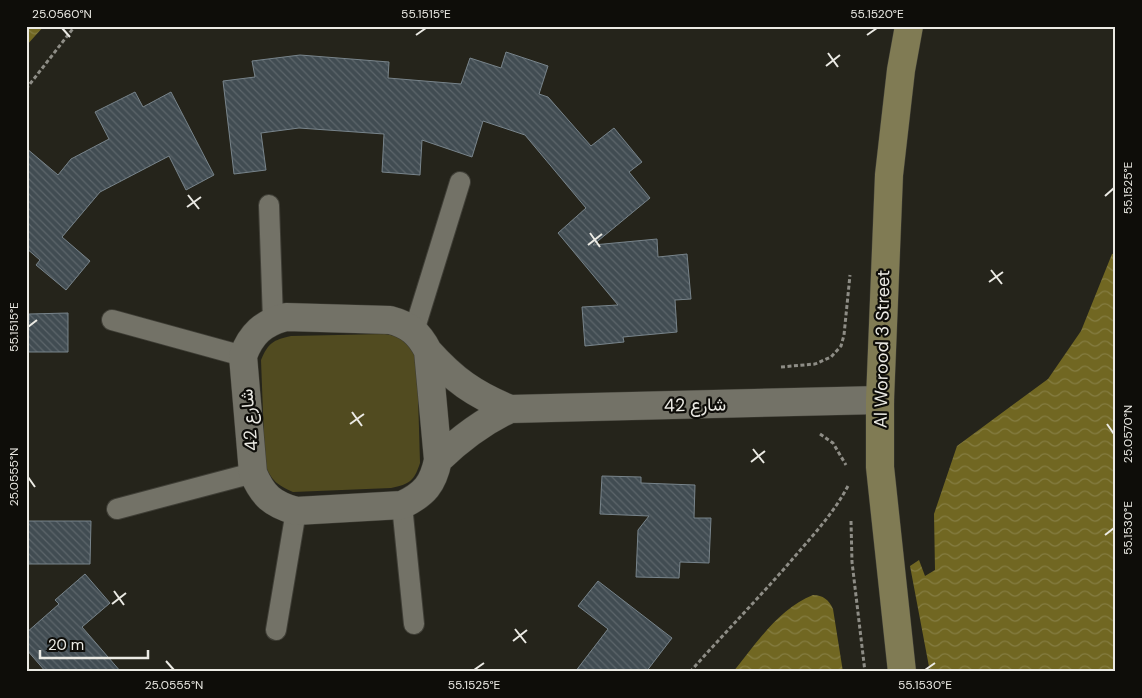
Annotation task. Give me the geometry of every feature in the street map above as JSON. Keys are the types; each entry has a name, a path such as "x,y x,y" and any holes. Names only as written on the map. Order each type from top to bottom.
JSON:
{"street":[{"name":"Al Worood 3 Street","path":"902,672 880,467 880,400 888,175 901,70 909,26"},
{"name":"شارع 42","path":"421,341 438,460 435,475 427,488 416,499 402,505 296,511 281,507 268,498 259,487 253,473 244,356 247,345 254,334 273,320 286,317 390,320 403,323 421,341 445,370 464,386 486,399 510,409 880,400"},
{"name":"شارع 42","path":"438,460 471,431 510,409"}],"lane":[{"path":"421,341 460,182"},
{"path":"269,205 273,320"},
{"path":"112,320 244,356"},
{"path":"117,509 253,473"},
{"path":"402,505 414,624"},
{"path":"276,630 296,511"}],"path":[{"path":"26,89 75,26"},
{"path":"849,483 849,493"},
{"path":"850,513 852,562 865,672"}],"shaded area":[{"path":"385,334 406,342 417,361 420,463 416,474 407,483 391,488 293,492 279,485 270,475 265,465 261,360 266,350 275,341 291,336"}],"water":[{"path":"26,26 44,26 26,46"},
{"path":"1116,253 1116,672 930,672 910,566 919,560 925,576 935,570 934,514 957,446 1048,379 1081,331 1112,254"},
{"path":"813,595 825,599 833,609 843,672 733,672 768,628 789,609"}],"building":[{"path":"506,52 548,66 539,94 548,97 591,146 614,128 642,162 629,172 650,198 593,245 657,239 658,257 687,254 691,299 675,300 677,332 623,337 624,342 585,346 582,307 618,305 558,233 586,208 525,135 483,121 472,157 422,140 420,175 382,172 384,134 299,128 261,133 266,170 234,174 223,81 255,77 252,61 300,55 389,62 388,78 461,84 470,58 501,68"},
{"path":"135,92 143,107 171,92 214,175 186,190 169,156 100,192 62,237 90,261 66,290 36,265 40,260 26,248 26,148 58,175 71,159 109,139 95,112"},
{"path":"68,313 68,352 26,352 26,320 29,320 29,314"},
{"path":"602,476 641,477 641,483 695,485 694,518 711,518 709,563 680,562 679,578 636,577 638,530 649,516 600,514"},
{"path":"26,521 91,521 90,564 26,564"},
{"path":"85,574 110,603 82,627 121,672 46,672 26,649 26,633 59,604 55,600"},
{"path":"598,581 672,638 646,672 575,672 608,629 578,606"}]}
